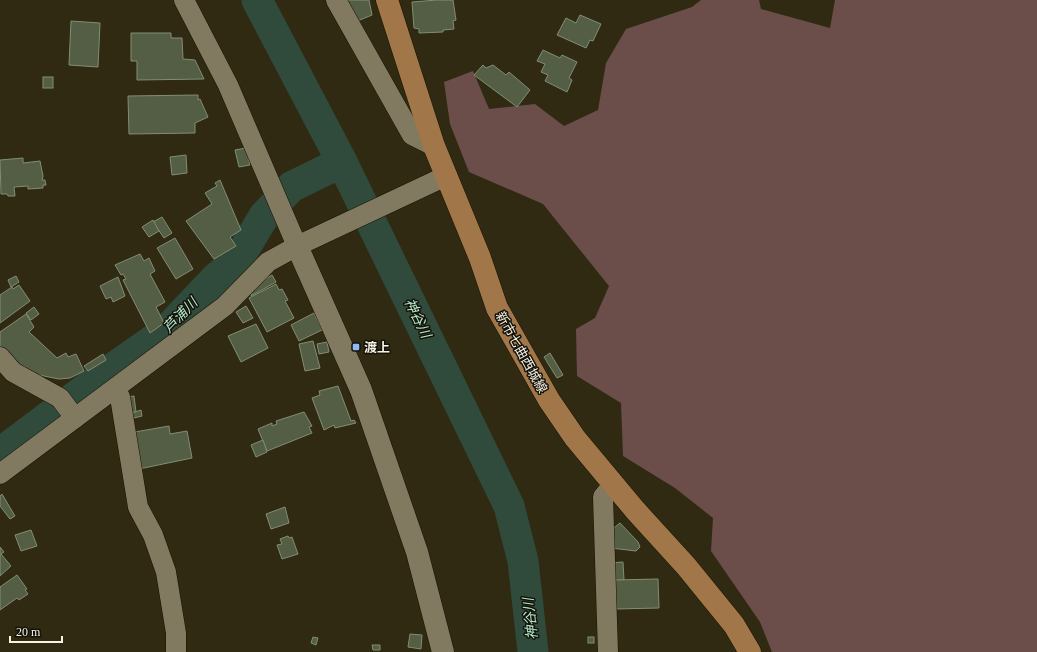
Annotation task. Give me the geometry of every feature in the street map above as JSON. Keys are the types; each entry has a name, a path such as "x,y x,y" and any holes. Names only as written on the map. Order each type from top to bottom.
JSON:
{"main road":[{"name":"新市七曲西城線","path":"387,0 434,146 480,258 497,308 549,400 575,438 613,485 686,566 734,625 750,652"}],"street":[{"path":"184,0 228,85 284,216 302,244 361,390 417,552 443,652"},
{"path":"336,0 412,135 434,146"},
{"path":"0,474 68,408 115,388 225,306 268,262 302,244 446,176"},
{"path":"0,357 13,372 68,408"},
{"path":"115,388 120,397 138,507 153,535 166,572 176,632 176,652"},
{"path":"608,652 602,497 613,485"}],"shaded area":[{"path":"701,0 759,0 761,9 830,28 835,0 1037,0 1037,652 772,652 760,622 711,551 713,518 675,488 623,456 621,403 577,376 576,329 595,318 609,286 543,204 469,172 450,124 444,82 473,71 489,109 535,104 564,126 598,110 606,63 626,29 692,7"}],"building":[{"path":"346,0 369,0 372,15 355,22"},
{"path":"453,0 456,20 453,21 454,29 443,30 443,32 419,33 419,29 414,28 412,2"},
{"path":"580,15 601,24 593,41 590,40 586,48 557,35 566,18 576,23"},
{"path":"71,21 100,23 98,67 69,65"},
{"path":"131,33 171,33 171,38 182,38 183,59 195,60 204,79 137,80 137,61 131,61"},
{"path":"543,50 560,58 562,55 577,62 569,78 572,80 567,92 545,81 548,75 541,72 545,64 537,61"},
{"path":"483,65 486,68 493,65 506,75 509,72 530,90 517,107 474,75"},
{"path":"43,77 53,77 53,88 43,88"},
{"path":"198,95 198,100 200,99 208,117 195,123 195,133 129,134 128,96"},
{"path":"246,148 250,165 239,167 235,150"},
{"path":"186,155 187,173 172,175 170,157"},
{"path":"23,158 23,163 40,161 43,176 42,180 45,180 46,185 43,185 43,188 28,189 28,186 14,187 15,196 1,194 0,160"},
{"path":"220,180 241,230 230,237 236,246 214,259 186,221 212,204 205,193 217,186 215,183"},
{"path":"162,217 172,233 164,238 153,222"},
{"path":"153,220 159,231 149,237 142,227"},
{"path":"175,238 193,269 176,279 157,248"},
{"path":"140,254 144,261 149,258 155,271 150,274 165,302 156,307 164,323 150,333 123,280 126,279 123,274 121,275 115,265"},
{"path":"272,275 276,282 251,296 255,285"},
{"path":"16,276 19,282 11,287 8,280"},
{"path":"118,277 125,296 113,302 111,297 106,299 100,286"},
{"path":"276,284 279,290 282,289 288,300 285,301 294,318 267,332 249,298"},
{"path":"19,285 30,301 0,323 0,295 12,287 13,289"},
{"path":"246,306 253,318 243,323 236,312"},
{"path":"34,307 39,314 31,320 26,313"},
{"path":"314,313 322,330 299,341 291,325"},
{"path":"26,314 34,327 29,332 57,358 66,353 68,357 76,354 84,371 70,378 59,379 34,374 24,366 21,370 0,349 0,332"},
{"path":"256,324 268,348 241,362 228,336"},
{"path":"313,341 320,368 305,371 299,344"},
{"path":"327,342 329,352 319,354 317,344"},
{"path":"550,353 563,375 557,378 544,357"},
{"path":"103,354 106,360 88,371 84,366"},
{"path":"338,386 351,421 354,420 356,423 335,428 334,425 324,430 312,398 320,395 319,391"},
{"path":"134,396 136,412 129,413 127,397"},
{"path":"141,410 142,416 130,419 129,414"},
{"path":"304,412 312,426 309,427 312,433 267,451 258,429 272,423 272,426 277,424 276,421"},
{"path":"169,426 170,434 187,431 192,458 139,469 135,432"},
{"path":"263,440 267,452 256,457 251,445"},
{"path":"2,494 15,516 10,519 0,506 0,496"},
{"path":"285,507 289,523 271,529 266,514"},
{"path":"620,523 638,542 640,547 636,551 611,548 610,531"},
{"path":"31,530 37,546 21,551 15,535"},
{"path":"288,536 289,538 292,537 298,554 282,559 277,545 282,544 280,539"},
{"path":"0,547 4,552 1,554 11,566 0,576"},
{"path":"623,562 624,580 612,581 611,563"},
{"path":"17,575 27,589 25,590 28,594 19,600 17,598 0,610 0,587"},
{"path":"658,579 659,608 615,609 615,580"},
{"path":"410,634 422,635 421,649 408,647"},
{"path":"313,637 318,638 316,645 311,643"},
{"path":"588,637 594,637 594,643 588,643"},
{"path":"372,645 380,645 380,650 373,650"}],"waterway":[{"name":"神谷川","path":"257,0 342,162 509,506 523,561 533,652"},
{"name":"芦浦川","path":"0,453 116,366 166,331 215,279 239,258 264,216 291,187 342,162"}],"place":[{"name":"渡上","path":"356,347"}]}
